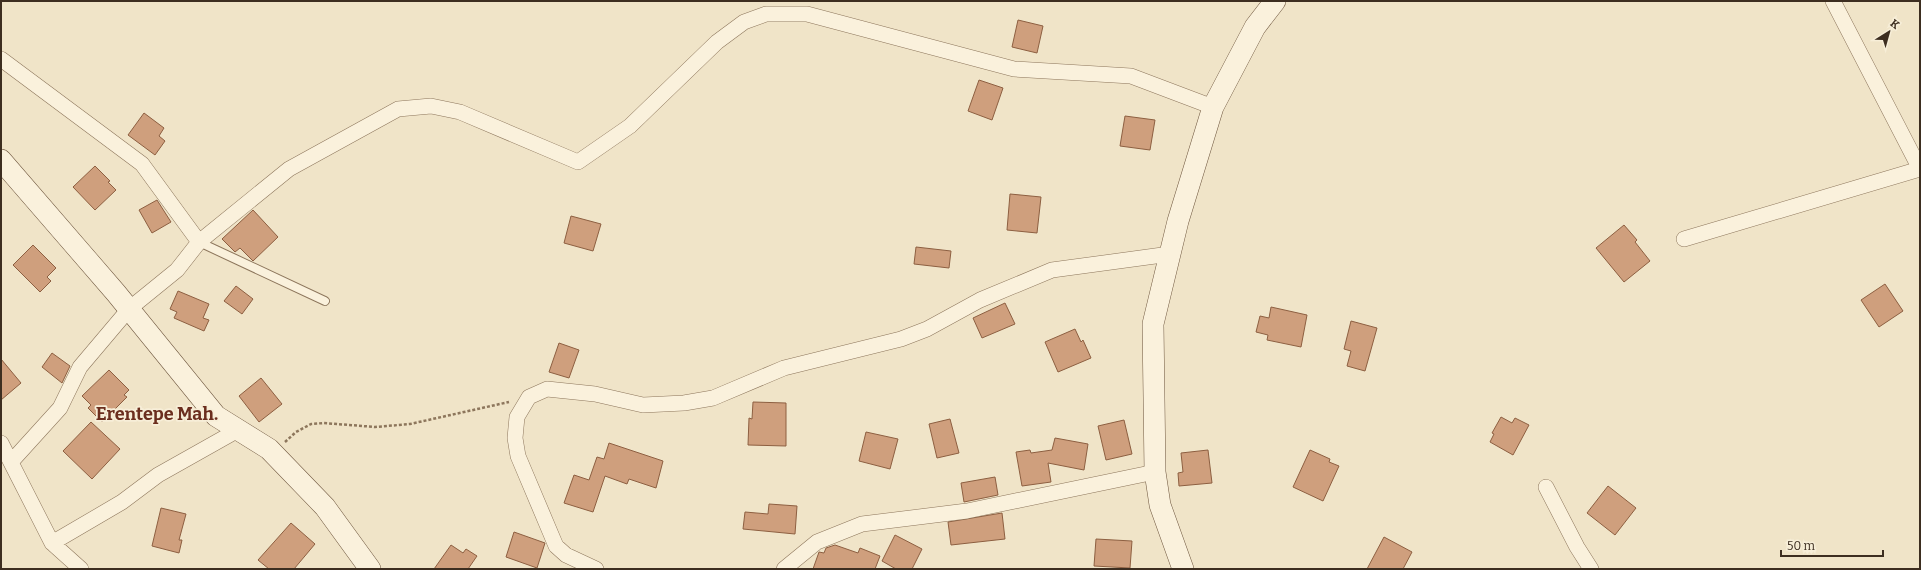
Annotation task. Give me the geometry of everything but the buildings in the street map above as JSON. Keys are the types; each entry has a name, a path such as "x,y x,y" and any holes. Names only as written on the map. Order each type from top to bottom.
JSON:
{"street":[{"path":"1183,569 1160,505 1155,472 1153,324 1178,221 1213,107 1255,27 1275,1"},
{"path":"1684,239 1920,169 1833,1"},
{"path":"11,462 60,408 80,367 129,309 177,270 199,242 289,169 398,109 431,106 460,112 578,162 630,126 717,42 744,22 766,14 807,14 1014,69 1131,76 1213,107"},
{"path":"1,59 142,164 199,242"},
{"path":"1,160 129,309 216,416 273,453 325,506 370,569"},
{"path":"596,569 566,555 556,546 518,456 515,438 516,417 529,397 547,389 595,394 643,405 684,403 713,398 784,368 901,339 926,329 980,300 1052,270 1170,254"},
{"path":"52,543 122,502 158,474 238,430"},
{"path":"1,443 52,543 81,569"},
{"path":"784,569 817,542 862,524 967,511 1155,472"},
{"path":"1546,487 1577,547 1592,569"}],"lane":[{"path":"199,242 325,301"}],"path":[{"path":"273,453 296,432 311,424 324,423 375,427 410,424 529,397"}],"district":[{"name":"Erentepe Mah.","path":"157,414"}]}
